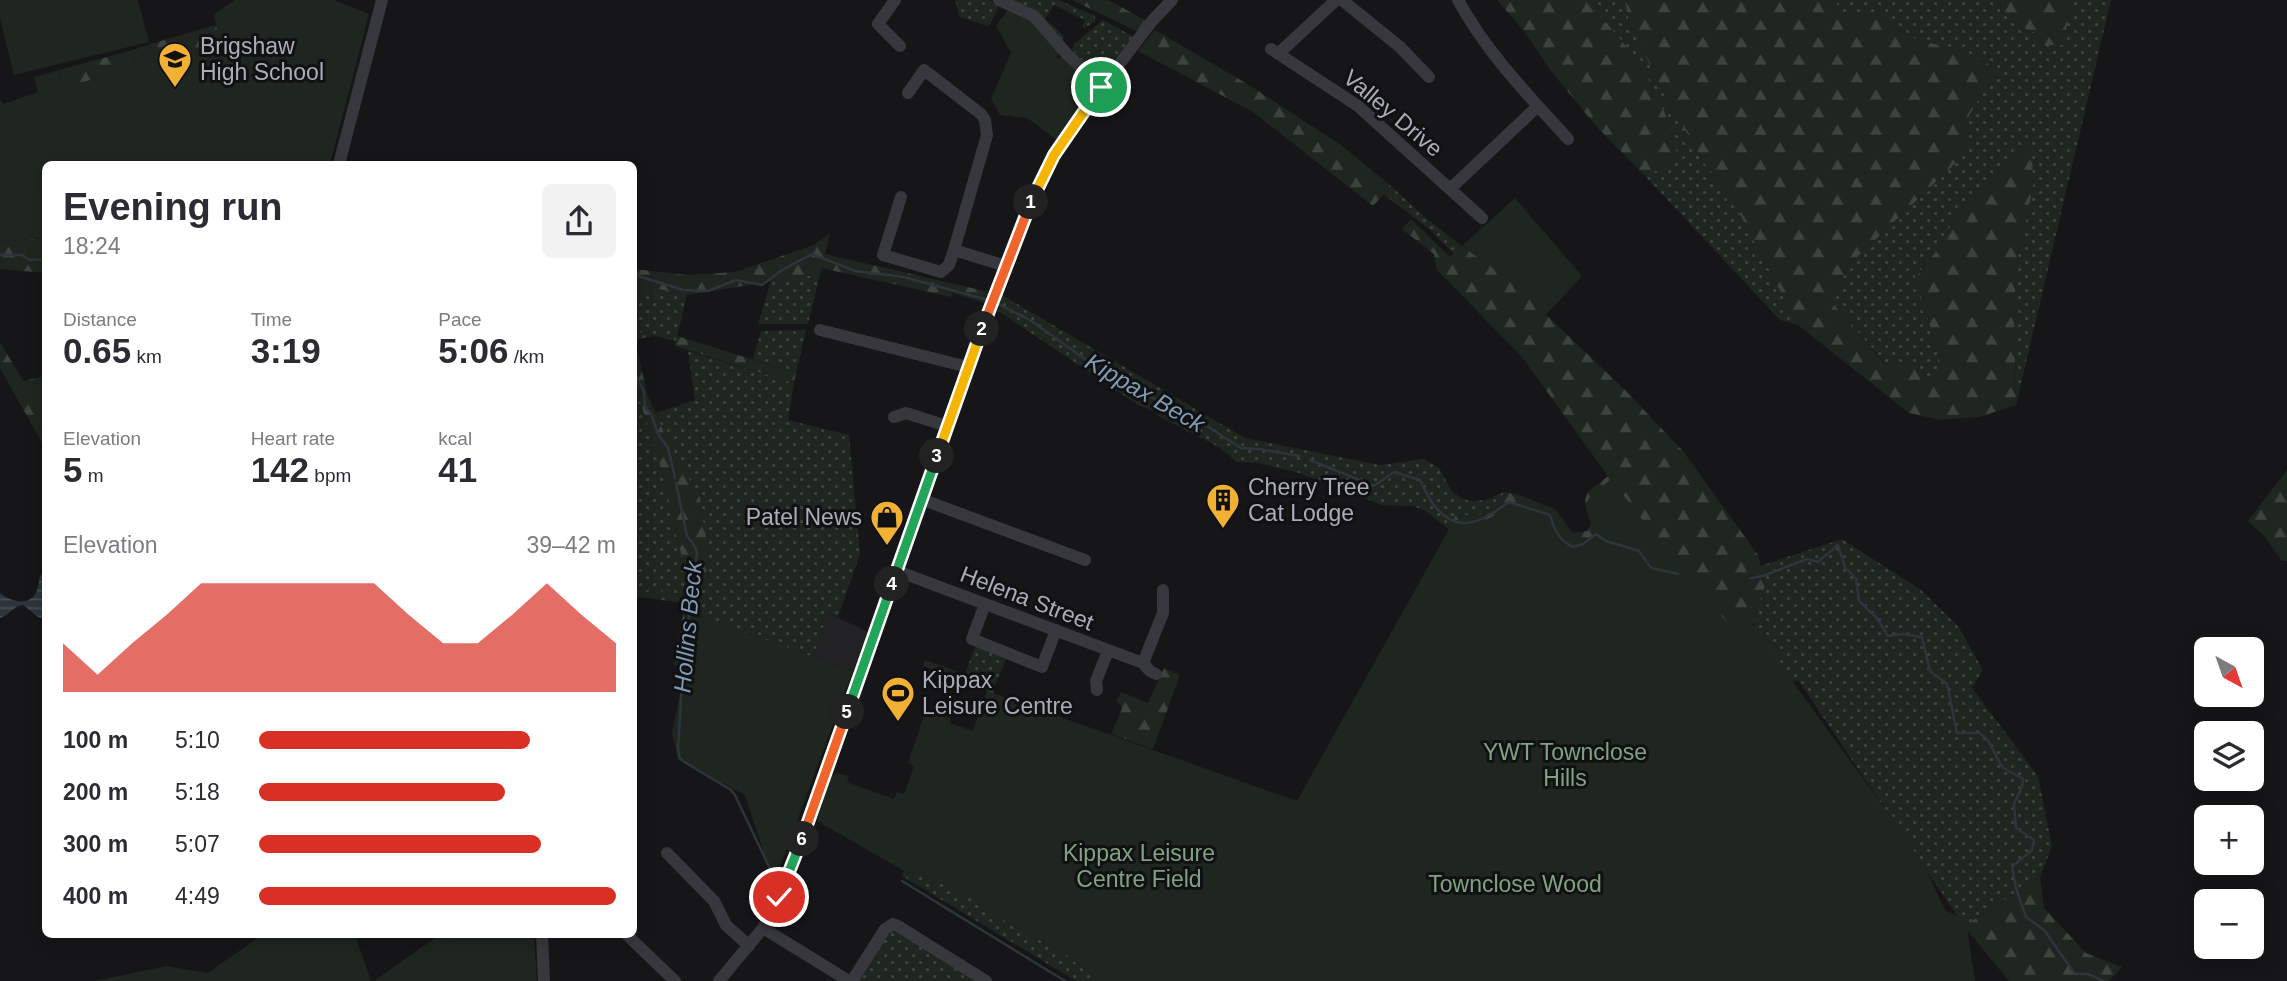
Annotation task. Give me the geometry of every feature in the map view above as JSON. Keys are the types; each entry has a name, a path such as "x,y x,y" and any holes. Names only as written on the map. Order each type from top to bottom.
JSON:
{"street":[{"path":"340,161 382,0"},
{"path":"895,0 878,24 900,46"},
{"path":"999,0 1034,16 1101,87"},
{"path":"719,981 763,928 787,879 968,367 1044,173 1059,146 1101,87 1152,21 1172,0"},
{"name":"Valley Drive","path":"1336,0 1275,51 1358,106 1482,218"},
{"path":"1342,0 1401,47 1429,77"},
{"path":"1458,0 1480,37 1568,139"},
{"path":"901,197 883,255 941,272 950,265 987,135 985,120 976,108 925,70 908,93"},
{"path":"1450,189 1538,106"},
{"path":"954,250 1006,266"},
{"path":"820,330 968,367"},
{"path":"894,417 906,413 947,426"},
{"path":"921,499 1085,560"},
{"name":"Helena Street","path":"897,571 1143,663"},
{"path":"1156,674 1143,663 1162,618 1163,590"},
{"path":"985,604 972,639 1042,667 1056,630"},
{"path":"1097,690 1096,681 1108,651"},
{"path":"667,853 714,901 726,925 749,946"},
{"path":"763,928 846,980 886,929 893,924 986,981"},
{"path":"542,938 544,981"},
{"path":"630,938 675,981"}],"shaded area":[{"path":"42,575 42,618 23,605 0,618 0,593 14,600 28,600 36,593"},
{"path":"828,613 868,632 853,671 813,657"}],"green space":[{"path":"0,0 138,0 149,42 14,75 0,18"},
{"name":"Brigshaw High School","path":"235,0 334,0 369,14 331,161 42,161 42,238 0,242 0,99 3,104 38,92 34,77 59,70 63,87 137,69 133,50 150,44 156,64 220,43 214,14"},
{"path":"955,0 990,0 999,6 987,26 960,17"},
{"path":"1008,0 1058,0 1095,16 1095,21 1085,28 1082,27 1085,20 1054,5 1045,19 1064,36 1062,44"},
{"path":"1072,0 1108,0 1145,20 1138,32"},
{"path":"1497,0 1583,0 1616,34 1643,71 1665,112 1678,157 1646,177 1595,125 1551,71 1524,31"},
{"path":"1583,0 1625,0 1629,22 1665,96 1706,165 1730,195 1798,325 1780,320 1646,177 1678,157"},
{"path":"1625,0 1839,0 1833,11 1879,16 1912,38 1967,53 1997,69 1967,119 1963,156 1852,262 1830,300 1884,363 1912,363 1927,377 1938,376 1938,351 1915,278 1938,249 1966,199 2032,142 2033,188 2018,253 2014,306 2016,405 1979,417 1940,420 1909,413 1798,325 1730,195 1706,165 1665,96 1629,22"},
{"path":"1839,0 2001,0 2000,9 2015,24 2036,33 2036,44 2062,45 2072,0 2111,0 2016,405 2014,306 2018,253 2033,188 1966,199 1938,249 1915,277 1938,351 1938,376 1927,377 1912,363 1885,363 1830,300 1852,262 1963,156 1967,119 1996,69 1967,53 1912,38 1879,16 1832,11"},
{"path":"2001,0 2072,0 2063,45 2036,45 2036,33 2015,24 2000,9"},
{"path":"1011,9 1029,17 1060,53 1058,59 1062,56 1090,85 1090,92 1057,140 1027,118 1000,115 991,98 1011,53 996,26"},
{"path":"1103,20 1134,37 1111,66 1099,71 1087,65 1072,49 1074,44"},
{"path":"216,25 221,43 156,64 150,44"},
{"path":"1155,30 1249,85 1341,145 1391,186 1373,206 1253,112 1138,51"},
{"path":"133,50 137,69 63,87 59,70"},
{"path":"1391,186 1462,246 1454,254 1428,228 1383,194"},
{"path":"1515,198 1582,276 1546,315 1509,279 1462,246"},
{"path":"1411,219 1450,257 1462,246 1509,279 1626,391 1683,451 1758,555 1765,585 1752,628 1384,981 1604,557 1441,547 1455,516 1493,513 1505,492 1555,509 1573,533 1588,531 1591,523 1585,500 1590,491 1608,476 1522,357 1437,270 1434,254 1402,229"},
{"path":"830,233 825,254 989,292 985,303 953,293 951,297 821,268 820,274 687,295 659,289 637,302 637,269 688,275 735,272 814,245"},
{"path":"42,238 42,273 0,269 0,242"},
{"path":"820,274 808,324 758,324 771,281"},
{"path":"659,289 687,295 676,341 637,332 637,302"},
{"path":"1002,295 1245,438 1380,465 1424,459 1439,468 1452,491 1462,499 1485,500 1505,492 1493,513 1456,516 1449,529 1424,510 1413,506 1382,505 1299,473 1258,463 1237,462 1219,447 1138,405 998,311"},
{"path":"806,330 796,373 753,359 761,331"},
{"path":"637,332 653,336 637,340"},
{"path":"677,336 796,373 794,383 675,346"},
{"path":"0,342 23,381 42,377 42,443 0,368"},
{"path":"637,349 647,393 665,435 700,498 709,559 686,666 674,665 685,603 638,597 652,590 686,596 687,575 665,480 637,391"},
{"path":"688,351 794,383 788,420 849,435 860,554 838,617 828,613 813,657 696,615 709,559 656,413 695,400"},
{"path":"637,391 665,480 687,575 687,596 652,590 637,598"},
{"path":"2287,470 2287,561 2282,561 2265,537 2248,521"},
{"name":"YWT Townclose Hills","path":"1611,479 1680,569 1733,629 1740,631 1754,625 1769,642 1785,671 1925,867 1945,910 1966,920 1975,981 1100,981 1065,954 1002,919 986,905 926,876 904,871 817,821 831,776 837,773 849,776 847,782 894,799 897,792 904,794 914,766 908,763 926,710 951,718 950,723 973,731 987,691 1297,801 1453,522 1477,523 1514,505 1548,517 1560,542 1573,548 1588,541 1596,533 1598,529 1586,504 1590,497"},
{"path":"1842,539 1921,590 1958,626 1983,670 1972,688 2038,776 2052,846 2040,877 1964,926 1798,680 1786,682 1753,623 1765,585 1760,566"},
{"path":"696,615 853,671 777,875 770,872 745,795 678,760 672,733"},
{"path":"976,644 1007,657 995,685 965,674"},
{"path":"925,660 995,685 993,693 923,666"},
{"path":"1164,668 1180,675 1153,749 1111,734 1122,709 1116,702 1121,692 1148,703"},
{"path":"904,871 926,876 986,905 1002,919 1065,954 1100,981 1076,981 902,876"},
{"path":"2040,877 2044,908 2086,953 2122,967 2109,981 2009,981 1964,926"},
{"path":"891,928 981,981 859,981"},
{"path":"356,938 371,981 95,981 166,966 208,973 256,939"},
{"path":"435,938 534,938 537,981 374,981"}],"waterway":[{"name":"Kippax Beck","path":"637,277 683,290 708,291 736,280 762,285 782,270 812,254 855,271 904,277 988,300"},
{"path":"0,255 22,255 30,260 42,259"},
{"name":"Kippax Beck","path":"1000,305 1030,320 1106,374 1204,424 1241,448 1299,456"},
{"name":"Hollins Beck","path":"637,377 644,392 645,406 668,448 675,478"},
{"name":"Kippax Beck","path":"1310,460 1374,486 1394,472 1420,480 1431,501 1442,514 1461,523 1480,520 1509,502 1550,515 1557,534 1573,547 1583,544 1596,534 1606,541 1639,551 1651,568 1678,574"},
{"name":"Hollins Beck","path":"676,483 687,536 697,552 683,663 678,750 680,758 686,763 735,795 773,875"},
{"name":"Kippax Beck","path":"1751,578 1807,559 1818,562 1838,545 1845,567 1856,579 1859,601 1877,618 1888,636 1902,634 1922,637 1930,671 1947,684 1957,733 1979,733 1988,740 2002,767 2023,779 2014,804 2016,828 2034,840 2032,850 2012,867 2026,917 2044,930 2075,974 2088,974 2103,981"},
{"path":"902,881 1065,981"}],"place":[{"name":"Brigshaw High School","path":"175,89"},
{"name":"Cherry Tree Cat Lodge","path":"1223,530"},
{"name":"Patel News","path":"887,547"},
{"name":"Kippax Leisure Centre","path":"898,723"}],"route":[{"path":"779,897 1014,245 1044,173 1101,87"}],"park label":[{"name":"Kippax Leisure Centre Field","path":"1139,866"},
{"name":"Townclose Wood","path":"1515,884"}]}
